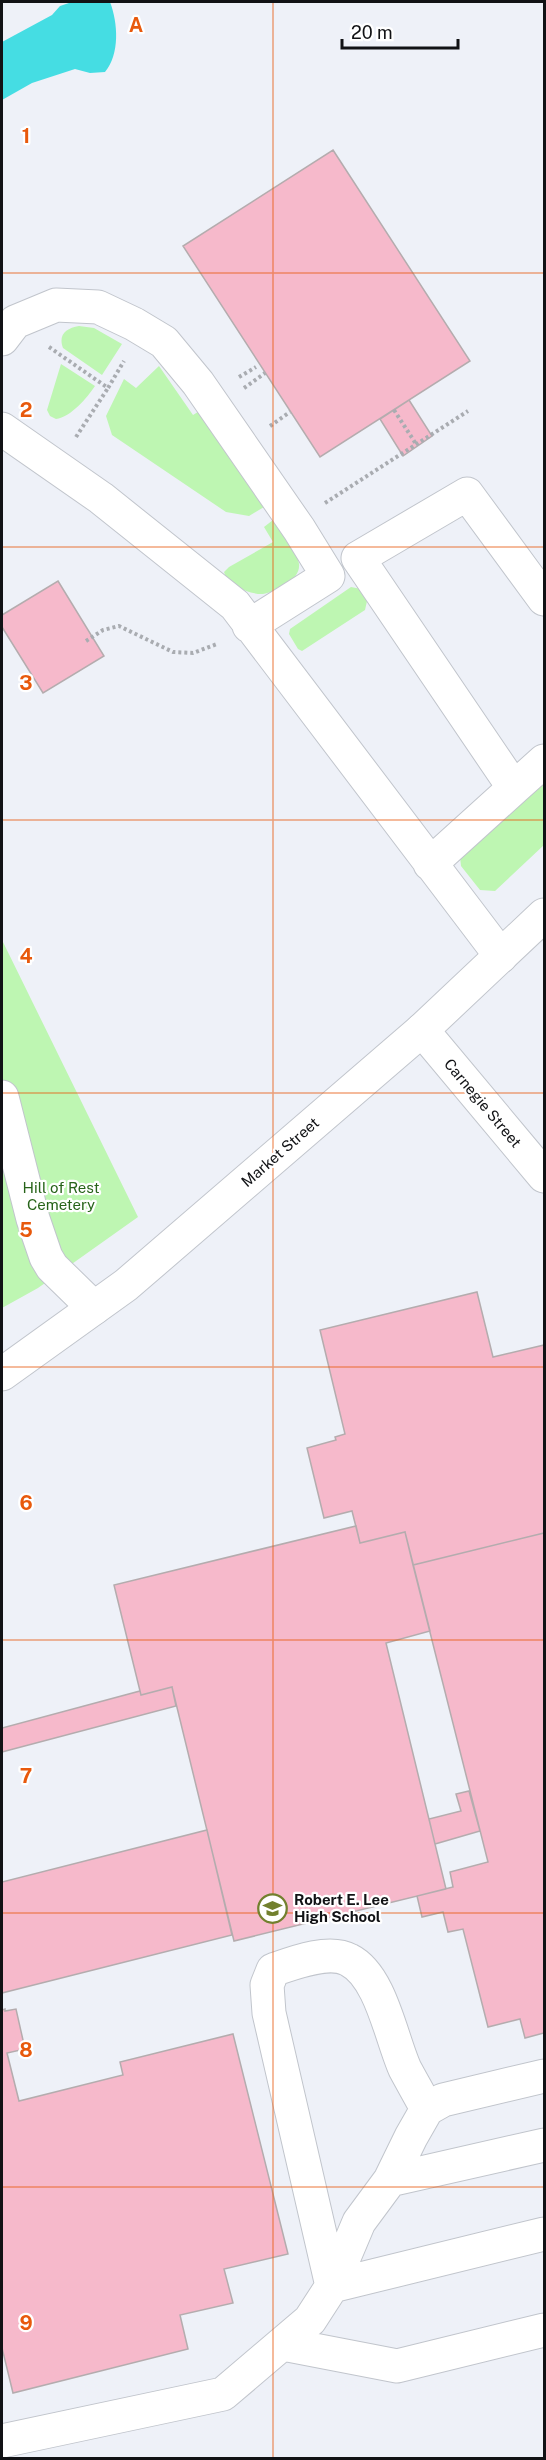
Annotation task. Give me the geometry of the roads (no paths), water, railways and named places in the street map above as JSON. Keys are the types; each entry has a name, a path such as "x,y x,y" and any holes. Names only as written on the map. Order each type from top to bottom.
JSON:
{"main road":[{"path":"8,331 56,305 98,307 164,342 198,383 299,529 328,576"},
{"path":"2,429 101,498 235,605 501,956"},
{"path":"248,624 467,494 544,599"},
{"path":"358,558 514,788"},
{"path":"430,864 544,761"},
{"name":"Market Street","path":"2,1374 135,1278 422,1030 544,915"},
{"name":"Carnegie Street","path":"422,1030 544,1176"},
{"path":"2,1097 33,1219 46,1257 52,1267 94,1308"},
{"path":"332,2286 268,2013 267,1985 273,1970 325,1956 349,1959 365,1973 376,1991 405,2068 427,2109"},
{"path":"2,2441 223,2394 310,2320 332,2286 359,2222 390,2180 427,2109 443,2100 544,2076"},
{"path":"390,2180 544,2145"},
{"path":"332,2286 544,2234"},
{"path":"283,2344 397,2366 544,2330"}],"water":[{"path":"72,2 110,2 115,19 116,38 113,56 105,72 90,73 75,69 32,83 2,100 2,42 52,15 60,6"}],"place":[{"name":"Robert E. Lee High School","path":"273,1908"}],"park label":[{"name":"Hill of Rest Cemetery","path":"61,1196"}]}
